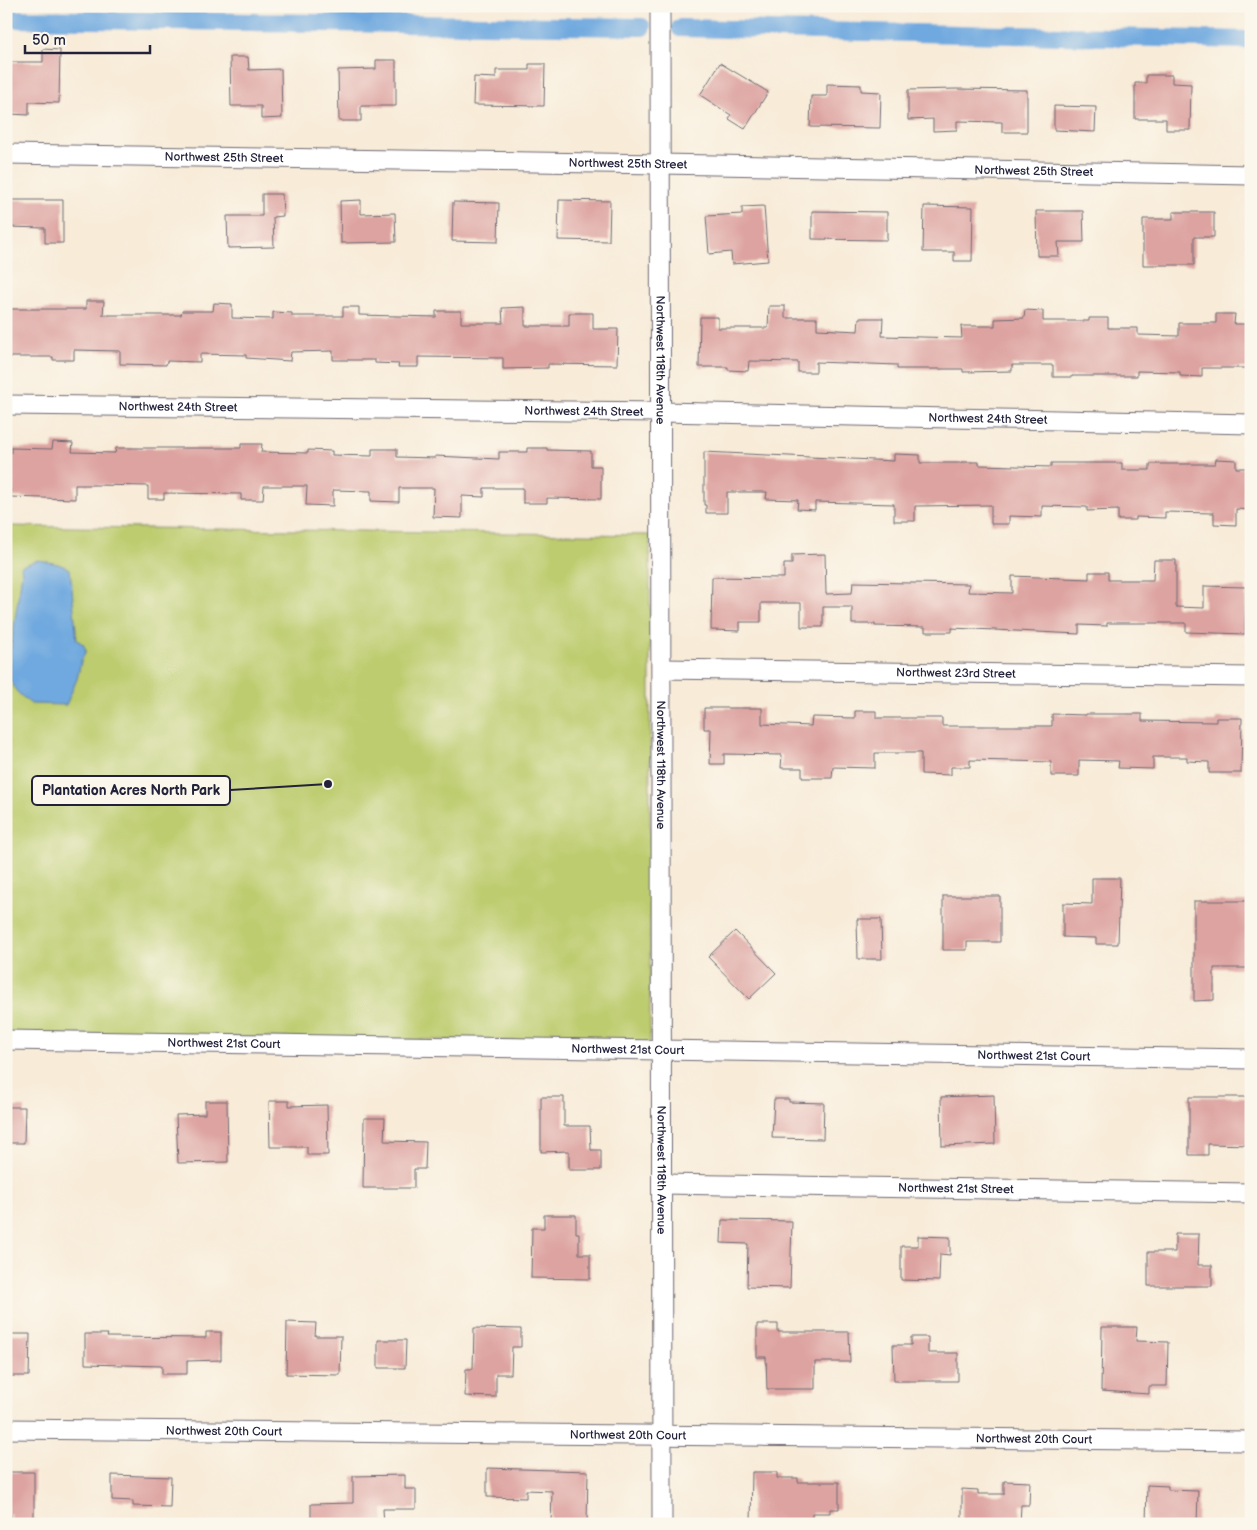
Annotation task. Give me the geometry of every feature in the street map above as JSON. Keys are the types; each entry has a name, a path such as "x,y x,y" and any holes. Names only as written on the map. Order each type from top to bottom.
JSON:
{"street":[{"name":"Northwest 118th Avenue","path":"660,6 662,1524"},
{"name":"Northwest 25th Street","path":"6,154 1251,175"},
{"name":"Northwest 24th Street","path":"6,405 661,412 1251,424"},
{"name":"Northwest 23rd Street","path":"662,669 1251,677"},
{"name":"Northwest 21st Court","path":"6,1040 662,1052 1251,1059"},
{"name":"Northwest 21st Street","path":"662,1184 1251,1193"},
{"name":"Northwest 20th Court","path":"6,1430 1251,1442"}],"green space":[{"path":"6,526 650,535 650,1043 6,1034"}],"water":[{"path":"38,560 58,564 70,569 77,640 83,644 86,650 66,705 31,704 17,692 10,680 10,652 22,573 21,566"}],"building":[{"path":"43,49 60,50 59,103 29,102 29,115 9,114 10,62 43,62"},
{"path":"230,57 248,57 249,70 281,69 282,118 261,119 261,106 231,106"},
{"path":"376,60 396,60 396,106 361,106 361,121 339,121 338,70 376,69"},
{"path":"720,63 768,92 745,129 729,119 731,115 700,95"},
{"path":"529,64 545,64 544,106 473,105 474,77 496,78 496,70 529,70"},
{"path":"1146,75 1172,75 1172,83 1191,84 1190,130 1166,130 1166,119 1135,119 1135,83 1146,83"},
{"path":"827,84 861,85 861,91 881,92 880,128 810,127 811,96 827,96"},
{"path":"908,90 1027,90 1027,132 1002,132 1002,122 957,121 957,130 933,131 933,119 908,120"},
{"path":"1054,106 1096,107 1095,132 1054,130"},
{"path":"262,194 282,194 283,216 273,217 274,247 228,248 227,216 262,216"},
{"path":"6,200 63,200 63,243 45,243 45,228 6,227"},
{"path":"361,200 361,214 395,213 396,242 341,243 340,201"},
{"path":"559,200 610,201 609,241 558,240"},
{"path":"453,202 499,203 498,242 452,241"},
{"path":"764,206 768,261 732,264 731,252 709,254 706,216 742,214 742,207"},
{"path":"924,206 973,207 972,261 954,261 954,252 923,252"},
{"path":"812,211 887,212 887,240 812,239"},
{"path":"1036,211 1083,211 1084,242 1058,242 1059,256 1037,256"},
{"path":"1173,212 1214,212 1214,237 1194,237 1194,265 1143,265 1143,219 1173,219"},
{"path":"86,301 104,301 103,315 181,315 182,311 213,311 214,303 232,304 232,318 273,319 273,312 292,313 292,316 343,316 343,307 359,307 359,315 436,317 436,311 461,311 461,323 503,323 502,308 525,307 525,326 569,326 569,313 593,313 593,329 618,329 617,365 548,364 548,368 503,369 503,358 418,357 418,367 398,367 399,364 375,363 375,360 333,360 333,351 291,352 290,361 246,358 246,355 200,354 200,362 167,361 166,365 120,364 120,351 74,350 74,360 53,360 53,357 6,357 6,309 86,309"},
{"path":"769,306 785,306 785,318 817,318 817,329 858,331 859,318 883,318 882,336 962,338 961,326 995,326 995,319 1024,318 1025,310 1043,311 1043,321 1089,321 1089,318 1108,318 1108,328 1138,328 1138,335 1179,336 1179,323 1216,323 1216,314 1235,314 1234,324 1251,324 1251,368 1202,368 1202,377 1180,376 1180,372 1137,371 1137,376 1053,377 1053,365 1012,365 1012,371 963,372 963,369 897,369 897,365 816,362 816,372 798,372 798,362 749,361 748,371 728,370 728,367 699,367 700,317 718,317 718,328 768,328"},
{"path":"53,442 73,443 72,452 115,453 116,448 241,448 241,444 262,444 261,452 308,453 308,450 332,451 332,455 372,456 372,449 397,449 397,457 435,458 435,456 499,459 499,452 527,452 527,448 591,451 591,466 601,466 601,499 547,498 547,503 523,503 523,488 484,488 484,497 462,496 462,518 433,517 434,488 399,488 399,502 371,501 371,491 333,490 333,506 306,505 307,486 264,486 263,500 241,500 241,494 164,493 164,499 148,499 148,486 97,485 75,485 75,499 11,497 11,490 6,490 6,453 11,453 11,448 52,449"},
{"path":"704,452 894,461 894,454 920,455 920,463 979,462 979,465 1051,467 1051,463 1122,463 1122,470 1150,470 1150,464 1215,464 1216,459 1236,460 1236,468 1251,468 1251,510 1236,509 1236,525 1214,524 1214,513 1165,512 1165,518 1136,517 1136,520 1118,520 1118,510 1087,511 1087,507 1042,506 1042,517 1009,516 1009,524 991,524 991,505 915,506 915,521 894,521 894,504 815,502 815,510 797,509 798,500 766,499 767,492 727,492 727,513 706,513 706,505 704,505"},
{"path":"825,554 826,594 852,593 853,582 969,584 968,592 1012,593 1012,576 1089,579 1089,572 1108,572 1108,580 1153,580 1154,560 1176,560 1176,607 1204,608 1204,586 1246,587 1245,634 1186,632 1186,623 1107,623 1107,626 1079,625 1079,634 952,628 952,632 925,632 925,627 852,624 852,607 823,607 823,627 801,627 801,603 761,603 761,622 740,622 740,631 711,630 712,577 784,578 784,564 792,564 792,555"},
{"path":"704,708 762,708 762,724 811,726 812,717 855,718 855,711 876,711 876,718 942,718 942,726 1052,726 1052,714 1142,714 1142,721 1216,722 1216,718 1242,718 1241,773 1209,773 1209,762 1187,761 1187,757 1153,757 1153,769 1118,768 1119,761 1079,760 1079,776 1051,776 1051,762 970,760 970,767 951,767 951,775 921,774 921,753 875,753 875,768 833,767 832,778 802,778 802,768 781,768 782,755 724,754 724,764 710,764 711,729 704,729"},
{"path":"1092,878 1120,878 1118,944 1096,944 1096,938 1063,937 1063,903 1092,904"},
{"path":"943,896 1000,896 1000,942 967,942 967,950 943,950"},
{"path":"1194,901 1251,901 1251,968 1214,968 1214,1000 1194,1001"},
{"path":"857,919 881,919 882,959 858,959"},
{"path":"735,931 776,973 749,999 708,957"},
{"path":"994,1095 995,1144 942,1146 941,1097"},
{"path":"541,1097 564,1097 564,1126 590,1126 591,1150 601,1150 601,1170 569,1170 569,1151 541,1152"},
{"path":"1189,1097 1251,1097 1251,1145 1208,1144 1208,1155 1189,1155"},
{"path":"774,1099 789,1099 789,1102 824,1103 823,1139 772,1138"},
{"path":"205,1101 227,1101 228,1162 178,1163 176,1115 205,1114"},
{"path":"269,1101 289,1101 289,1106 327,1105 328,1155 307,1155 307,1147 270,1147"},
{"path":"6,1107 25,1107 24,1143 6,1143"},
{"path":"364,1118 385,1118 384,1141 426,1142 425,1169 414,1169 414,1188 363,1188"},
{"path":"544,1215 576,1215 576,1233 579,1233 579,1254 590,1254 590,1279 531,1278 532,1228 544,1228"},
{"path":"722,1220 792,1221 790,1288 747,1287 748,1244 721,1243"},
{"path":"1175,1234 1199,1234 1198,1265 1212,1265 1212,1286 1148,1286 1148,1252 1175,1252"},
{"path":"918,1236 950,1237 950,1255 940,1254 939,1281 901,1280 901,1246 918,1246"},
{"path":"287,1322 316,1323 315,1336 341,1336 340,1375 286,1374"},
{"path":"757,1324 778,1324 778,1332 849,1332 850,1362 815,1362 815,1389 767,1389 766,1357 757,1357"},
{"path":"1102,1327 1137,1327 1136,1341 1168,1342 1167,1386 1149,1386 1149,1394 1101,1391"},
{"path":"474,1328 521,1329 521,1347 512,1347 511,1374 496,1374 496,1397 465,1396 466,1369 473,1369"},
{"path":"206,1332 221,1332 221,1360 187,1361 187,1374 162,1374 162,1366 85,1364 85,1334 108,1334 107,1337 206,1338"},
{"path":"6,1334 30,1334 29,1376 6,1376"},
{"path":"911,1337 928,1337 928,1353 958,1353 958,1381 894,1381 893,1345 911,1345"},
{"path":"378,1340 406,1340 405,1368 378,1368"},
{"path":"487,1468 588,1471 587,1524 551,1524 552,1491 526,1490 526,1498 487,1497"},
{"path":"6,1472 34,1472 34,1522 11,1522 11,1514 6,1514"},
{"path":"752,1472 777,1472 777,1478 798,1478 798,1482 839,1482 839,1509 830,1509 830,1513 812,1513 812,1524 751,1524"},
{"path":"112,1475 171,1477 170,1507 133,1506 133,1501 112,1500"},
{"path":"405,1475 405,1489 416,1489 416,1509 383,1509 384,1524 311,1524 311,1504 353,1503 353,1476"},
{"path":"1004,1481 1030,1482 1029,1505 1021,1505 1020,1524 962,1524 962,1489 978,1490 978,1494 1004,1494"},
{"path":"1147,1485 1168,1486 1168,1490 1198,1491 1197,1524 1146,1524"}],"waterway":[{"path":"6,19 642,27"},
{"path":"680,28 1251,40"}],"place":[{"name":"Plantation Acres North Park","path":"328,784"}]}
